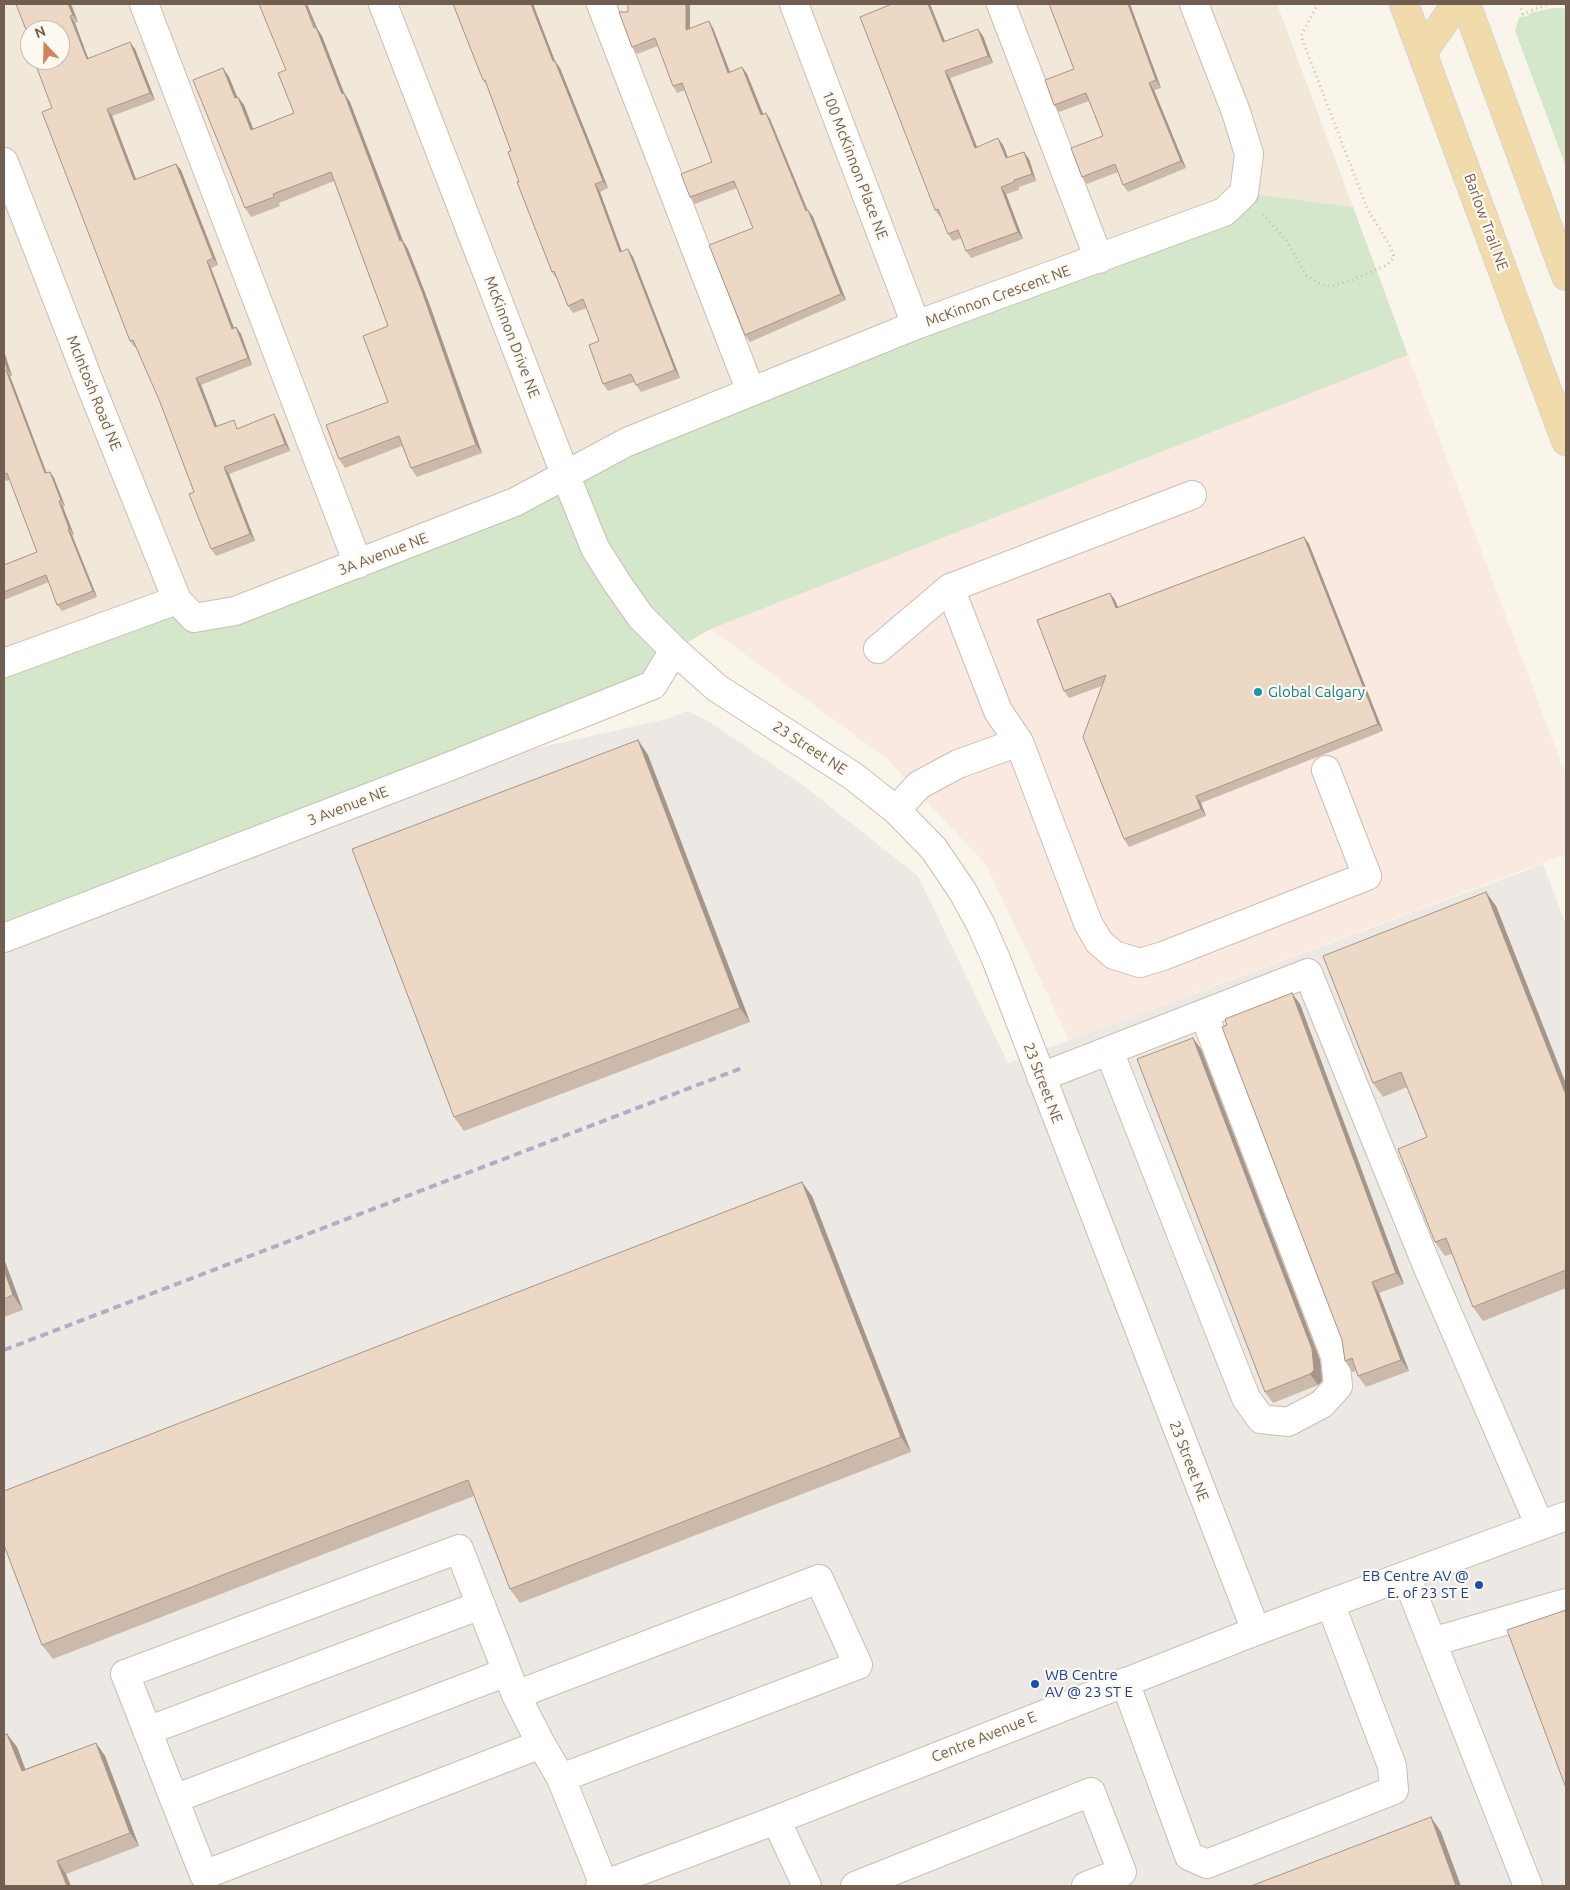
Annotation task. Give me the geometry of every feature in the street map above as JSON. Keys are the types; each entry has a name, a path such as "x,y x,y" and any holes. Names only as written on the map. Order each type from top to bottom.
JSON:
{"main road":[{"name":"Barlow Trail NE","path":"1404,4 1566,441"},
{"path":"1423,52 1456,4"},
{"path":"1466,4 1566,276"}],"street":[{"path":"144,4 358,564"},
{"name":"McKinnon Drive NE","path":"383,4 595,548 640,617 674,650"},
{"path":"601,4 751,392"},
{"name":"100 McKinnon Place NE","path":"794,4 916,325"},
{"path":"1001,4 1099,259"},
{"path":"1194,4 1236,112 1249,154 1244,193"},
{"name":"McIntosh Road NE","path":"4,162 92,389 185,609"},
{"name":"McKinnon Crescent NE","path":"565,474 627,442 916,325 1224,212 1244,193"},
{"name":"3A Avenue NE","path":"4,663 185,609 235,611 515,502 565,474"},
{"path":"878,649 950,588 1192,495"},
{"path":"950,588 998,711 1019,742 1088,923 1099,942 1114,955 1140,963 1163,956 1367,876 1326,770"},
{"name":"23 Street NE","path":"674,650 718,688 853,776 896,810 934,849 963,892 981,925 996,959 1256,1631"},
{"name":"3 Avenue NE","path":"4,938 443,769 653,685 674,650"},
{"path":"896,810 919,785 958,764 1019,742"},
{"path":"1041,1078 1308,974 1432,1277 1540,1526"},
{"path":"1109,1051 1246,1398 1261,1418 1288,1422 1322,1404 1338,1386 1335,1356 1204,1014"},
{"name":"Centre Avenue E","path":"602,1885 776,1820 1256,1631 1566,1516"},
{"path":"541,1744 204,1876 125,1674 459,1549 511,1684 541,1744 561,1778 602,1885"},
{"path":"1406,1576 1528,1886"},
{"path":"174,1799 819,1579 858,1666 561,1778"},
{"path":"1125,1682 1189,1856 1207,1864 1394,1790 1392,1766 1330,1603"},
{"path":"1432,1642 1566,1603"},
{"path":"147,1730 481,1605"},
{"path":"854,1886 1091,1792 1122,1872 1086,1886"},
{"path":"776,1820 806,1886"}],"path":[{"path":"1244,193 1286,240 1306,275 1321,285 1332,286 1352,280 1387,265 1394,257 1390,246 1367,208 1301,36 1318,4"},
{"path":"1519,4 1523,14 1551,4"}],"shaded area":[{"path":"4,4 1277,4 1353,207 1244,193 358,564 4,663"},
{"path":"1408,355 1566,776 1566,854 1069,1040 986,865 887,759 711,629"},
{"path":"687,711 708,721 804,786 918,876 1008,1063 1543,864 1566,925 1566,1886 4,1886 4,938 443,769 667,719"}],"green space":[{"path":"1552,8 1563,8 1566,10 1566,167 1515,31 1519,17"},
{"path":"1244,193 1353,207 1408,355 711,629 674,650 653,685 4,938 4,663 177,600 194,618"}],"building":[{"path":"16,4 68,4 73,15 70,16 87,59 130,42 150,93 107,109 134,180 176,164 213,258 207,261 232,329 236,327 248,358 196,378 215,427 234,420 237,429 274,414 285,444 224,467 250,534 211,549 189,494 194,492 160,402 133,340 130,341 42,112 52,108 38,70 70,70 70,20 22,20"},
{"path":"259,4 305,4 342,94 344,93 400,241 402,240 423,294 476,445 411,468 399,436 339,459 326,425 388,402 363,336 388,326 331,172 273,194 274,197 245,208 193,80 223,68 235,98 238,97 251,130 294,113 278,73 286,70"},
{"path":"453,4 531,4 603,181 595,184 620,252 628,249 675,370 636,385 631,374 603,384 589,345 599,341 583,299 568,306 554,271 552,272 517,182 519,182 508,152 511,151 485,80 483,80"},
{"path":"628,4 686,4 686,30 709,21 728,73 742,67 761,115 766,113 806,211 808,210 841,294 745,335 709,245 753,228 734,181 690,197 681,174 712,162 682,83 673,86 655,38 632,47 619,12 628,12"},
{"path":"892,4 928,4 943,42 978,29 988,56 945,71 975,148 998,138 1006,158 1024,152 1032,174 1001,187 1018,232 966,251 958,230 948,234 938,209 935,210 860,17"},
{"path":"1049,4 1128,4 1156,80 1149,83 1181,161 1123,185 1115,164 1082,177 1071,148 1103,136 1086,93 1054,105 1045,80 1074,69"},
{"path":"4,358 6,370 45,473 50,472 61,500 59,501 68,529 93,591 57,605 46,575 4,592 4,565 37,552 7,473 4,474"},
{"name":"Global Calgary","path":"1304,537 1378,724 1196,796 1201,809 1124,839 1083,737 1106,675 1064,691 1037,620 1110,593 1116,608"},
{"path":"638,740 740,1008 454,1117 352,849"},
{"path":"1486,892 1566,1095 1566,1270 1473,1307 1446,1238 1435,1242 1398,1149 1427,1137 1401,1072 1373,1083 1323,956"},
{"path":"1292,993 1396,1273 1372,1282 1401,1360 1358,1376 1352,1358 1345,1361 1342,1340 1222,1027 1227,1025 1225,1019"},
{"path":"1193,1038 1312,1349 1314,1370 1310,1374 1265,1392 1137,1059"},
{"path":"802,1182 901,1437 510,1589 468,1480 42,1645 4,1545 4,1491"},
{"path":"4,1270 13,1295 4,1299"},
{"path":"1566,1610 1566,1788 1507,1630"},
{"path":"7,1734 22,1771 96,1743 130,1833 57,1861 67,1886 4,1886 4,1735"},
{"path":"1431,1817 1456,1886 1251,1886"}],"railway":[{"path":"4,1350 742,1068"}],"place":[{"name":"Global Calgary","path":"1258,692"},
{"name":"EB Centre AV @ E. of 23 ST E","path":"1479,1585"},
{"name":"WB Centre AV @ 23 ST E","path":"1035,1684"}]}
